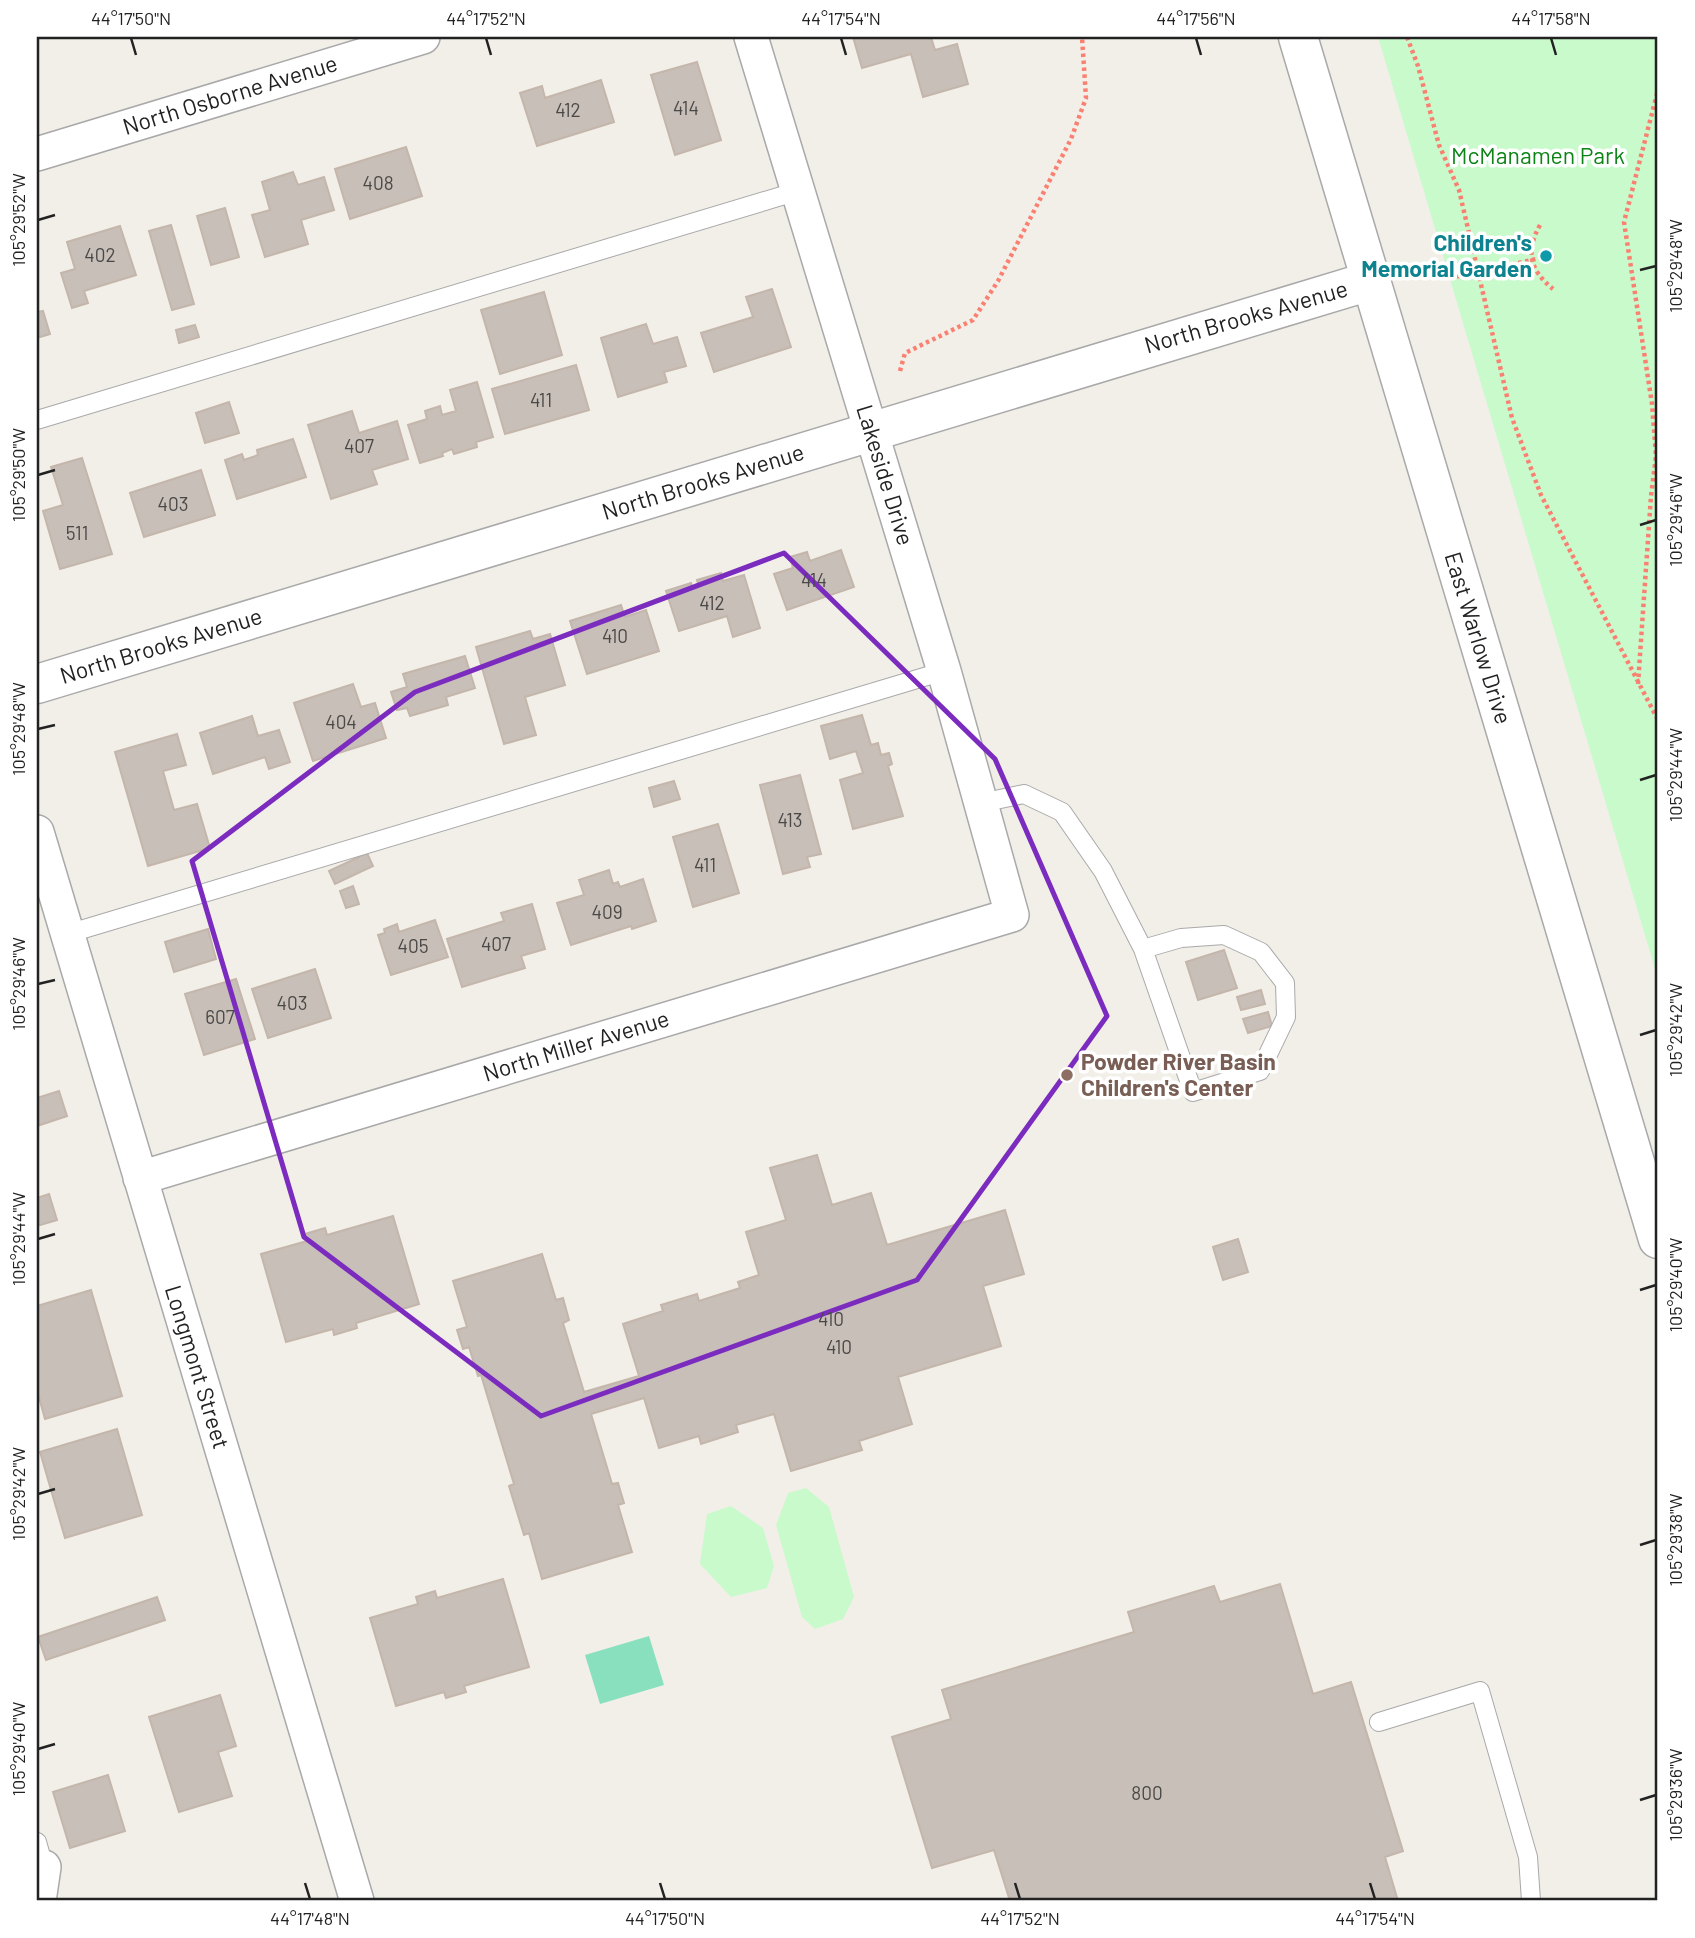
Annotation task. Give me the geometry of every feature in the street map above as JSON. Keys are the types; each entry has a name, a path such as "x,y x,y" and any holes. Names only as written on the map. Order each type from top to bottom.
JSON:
{"street":[{"name":"North Osborne Avenue","path":"37,154 423,37"},
{"name":"Lakeside Drive","path":"751,37 944,671 1012,915"},
{"name":"East Warlow Drive","path":"1297,37 1658,1239"},
{"name":"North Brooks Avenue","path":"37,684 1370,281"},
{"name":"Longmont Street","path":"37,832 357,1901"},
{"name":"North Miller Avenue","path":"140,1178 1012,915"},
{"path":"39,1901 41,1855"}],"lane":[{"path":"37,420 798,191"},
{"path":"67,934 944,671"},
{"path":"981,803 1024,794 1062,812 1103,871 1143,949 1194,1092 1260,1071 1286,1017 1285,983 1261,952 1224,935 1181,938 1143,949"},
{"path":"1379,1722 1480,1691 1528,1857 1531,1901"}],"path":[{"path":"900,371 905,353 973,320 998,281 1071,139 1086,98 1082,37"},
{"path":"1407,37 1418,66 1439,145 1459,190 1512,418 1541,495 1658,720"},
{"path":"1638,684 1651,496 1657,456 1652,404 1624,222 1658,90"},
{"path":"1540,225 1534,237 1532,260 1539,277 1553,289"},
{"path":"1450,278 1554,255"}],"highlighted area":[{"path":"784,553 995,759 1107,1016 917,1280 541,1416 304,1237 192,861 415,692"}],"green space":[{"name":"McManamen Park","path":"1378,37 1658,37 1658,979"},
{"path":"806,1488 829,1507 854,1597 843,1619 815,1629 802,1617 776,1525 788,1493"},
{"path":"731,1506 763,1528 774,1566 767,1588 731,1597 700,1564 707,1514"},
{"path":"649,1636 664,1685 600,1704 585,1655"}],"building":[{"path":"853,37 931,37 935,50 957,44 968,84 923,97 911,54 862,68"},
{"path":"697,62 721,140 675,155 651,75"},
{"path":"601,80 614,122 537,146 520,93 542,86 545,98"},
{"path":"406,147 422,196 350,219 335,169"},
{"path":"293,172 298,185 324,177 334,210 301,220 308,244 265,257 252,215 270,210 262,182"},
{"path":"225,208 239,257 211,265 197,216"},
{"path":"171,225 194,304 172,310 149,231"},
{"path":"120,226 136,275 84,291 88,303 72,308 61,273 75,269 67,242"},
{"path":"772,289 791,347 714,372 701,333 753,317 746,297"},
{"path":"544,292 562,355 500,374 481,310"},
{"path":"43,311 50,334 37,338 37,312"},
{"path":"646,324 653,344 677,337 686,366 664,372 667,382 618,397 601,338"},
{"path":"195,325 199,337 179,343 176,330"},
{"path":"576,365 589,410 505,434 492,389"},
{"path":"477,382 493,437 476,442 477,447 454,454 452,449 442,453 443,456 420,463 408,425 427,419 425,411 440,406 442,415 456,411 450,390"},
{"path":"229,402 239,433 205,443 196,413"},
{"path":"352,411 359,433 397,421 408,459 372,470 377,484 331,499 308,425"},
{"path":"293,439 306,477 237,499 225,460 242,454 244,460 258,455 257,450"},
{"path":"82,458 112,554 60,569 43,511 63,505 51,467"},
{"path":"201,470 215,515 144,537 130,493"},
{"path":"841,550 854,587 787,610 774,574 793,568 790,557 807,552 810,561"},
{"path":"721,573 723,581 744,575 760,628 733,637 727,616 679,631 666,591 691,583 693,589 699,587 697,580"},
{"path":"621,605 625,617 646,610 659,651 587,674 570,621"},
{"path":"530,631 533,639 550,634 565,685 525,697 536,735 504,744 476,647"},
{"path":"465,656 475,688 446,697 448,705 410,716 407,708 397,710 391,692 407,687 403,674"},
{"path":"353,684 361,707 375,703 386,738 313,761 294,703"},
{"path":"862,715 871,745 878,743 881,755 889,753 892,764 888,766 903,816 853,829 840,780 863,773 856,751 830,759 821,726"},
{"path":"252,716 258,736 279,730 290,762 269,769 265,757 213,774 200,733"},
{"path":"177,734 186,765 163,771 174,810 197,804 210,848 148,866 115,752"},
{"path":"800,775 821,854 807,857 810,867 783,874 760,785"},
{"path":"674,781 680,799 654,807 649,788"},
{"path":"718,824 739,893 693,907 673,837"},
{"path":"367,853 373,866 335,884 329,871"},
{"path":"609,870 613,884 618,882 620,887 643,879 656,921 571,945 557,903 584,895 579,880"},
{"path":"353,886 359,904 346,908 340,891"},
{"path":"532,904 545,949 521,956 525,968 462,987 447,939 504,921 501,913"},
{"path":"435,920 448,957 391,975 378,935 385,933 384,929 397,924 399,932"},
{"path":"208,929 216,959 174,972 165,942"},
{"path":"1224,950 1237,988 1198,1000 1186,962"},
{"path":"315,969 331,1018 268,1038 252,989"},
{"path":"236,979 255,1039 204,1055 185,994"},
{"path":"1261,990 1265,1004 1241,1010 1237,997"},
{"path":"1268,1012 1272,1026 1248,1033 1243,1019"},
{"path":"59,1091 67,1116 37,1126 37,1098"},
{"path":"817,1155 832,1205 871,1193 887,1245 1005,1210 1024,1274 983,1286 1001,1346 898,1377 912,1424 859,1441 862,1450 791,1471 774,1414 736,1425 738,1432 701,1444 699,1436 659,1448 644,1398 591,1414 612,1484 618,1483 624,1503 618,1505 632,1552 542,1579 529,1533 524,1535 509,1486 514,1484 481,1375 478,1376 469,1347 463,1349 457,1330 467,1327 453,1281 542,1254 556,1300 563,1298 569,1320 563,1323 584,1392 639,1376 623,1324 663,1311 661,1305 697,1294 699,1301 740,1288 738,1282 759,1275 746,1232 786,1220 770,1168"},
{"path":"49,1194 57,1220 37,1226 37,1198"},
{"path":"393,1216 419,1304 356,1323 357,1328 334,1335 333,1329 286,1342 261,1254 307,1241 305,1234 325,1228 327,1235"},
{"path":"1238,1239 1248,1272 1223,1280 1213,1247"},
{"path":"91,1290 122,1396 45,1419 37,1390 37,1306"},
{"path":"117,1429 142,1515 65,1538 40,1452"},
{"path":"503,1579 529,1667 464,1686 466,1692 446,1698 444,1692 396,1706 370,1618 418,1604 416,1597 435,1591 437,1598"},
{"path":"1280,1584 1313,1694 1351,1682 1403,1851 1385,1857 1398,1901 1010,1901 994,1850 932,1868 892,1737 951,1719 942,1690 1134,1632 1128,1612 1214,1586 1220,1602"},
{"path":"157,1597 165,1620 46,1660 38,1637"},
{"path":"220,1695 236,1746 218,1752 232,1796 179,1812 149,1717"},
{"path":"108,1775 125,1831 70,1848 53,1792"}],"place":[{"name":"Children's Memorial Garden","path":"1546,256"},
{"name":"Powder River Basin Children's Center","path":"1067,1075"}]}
